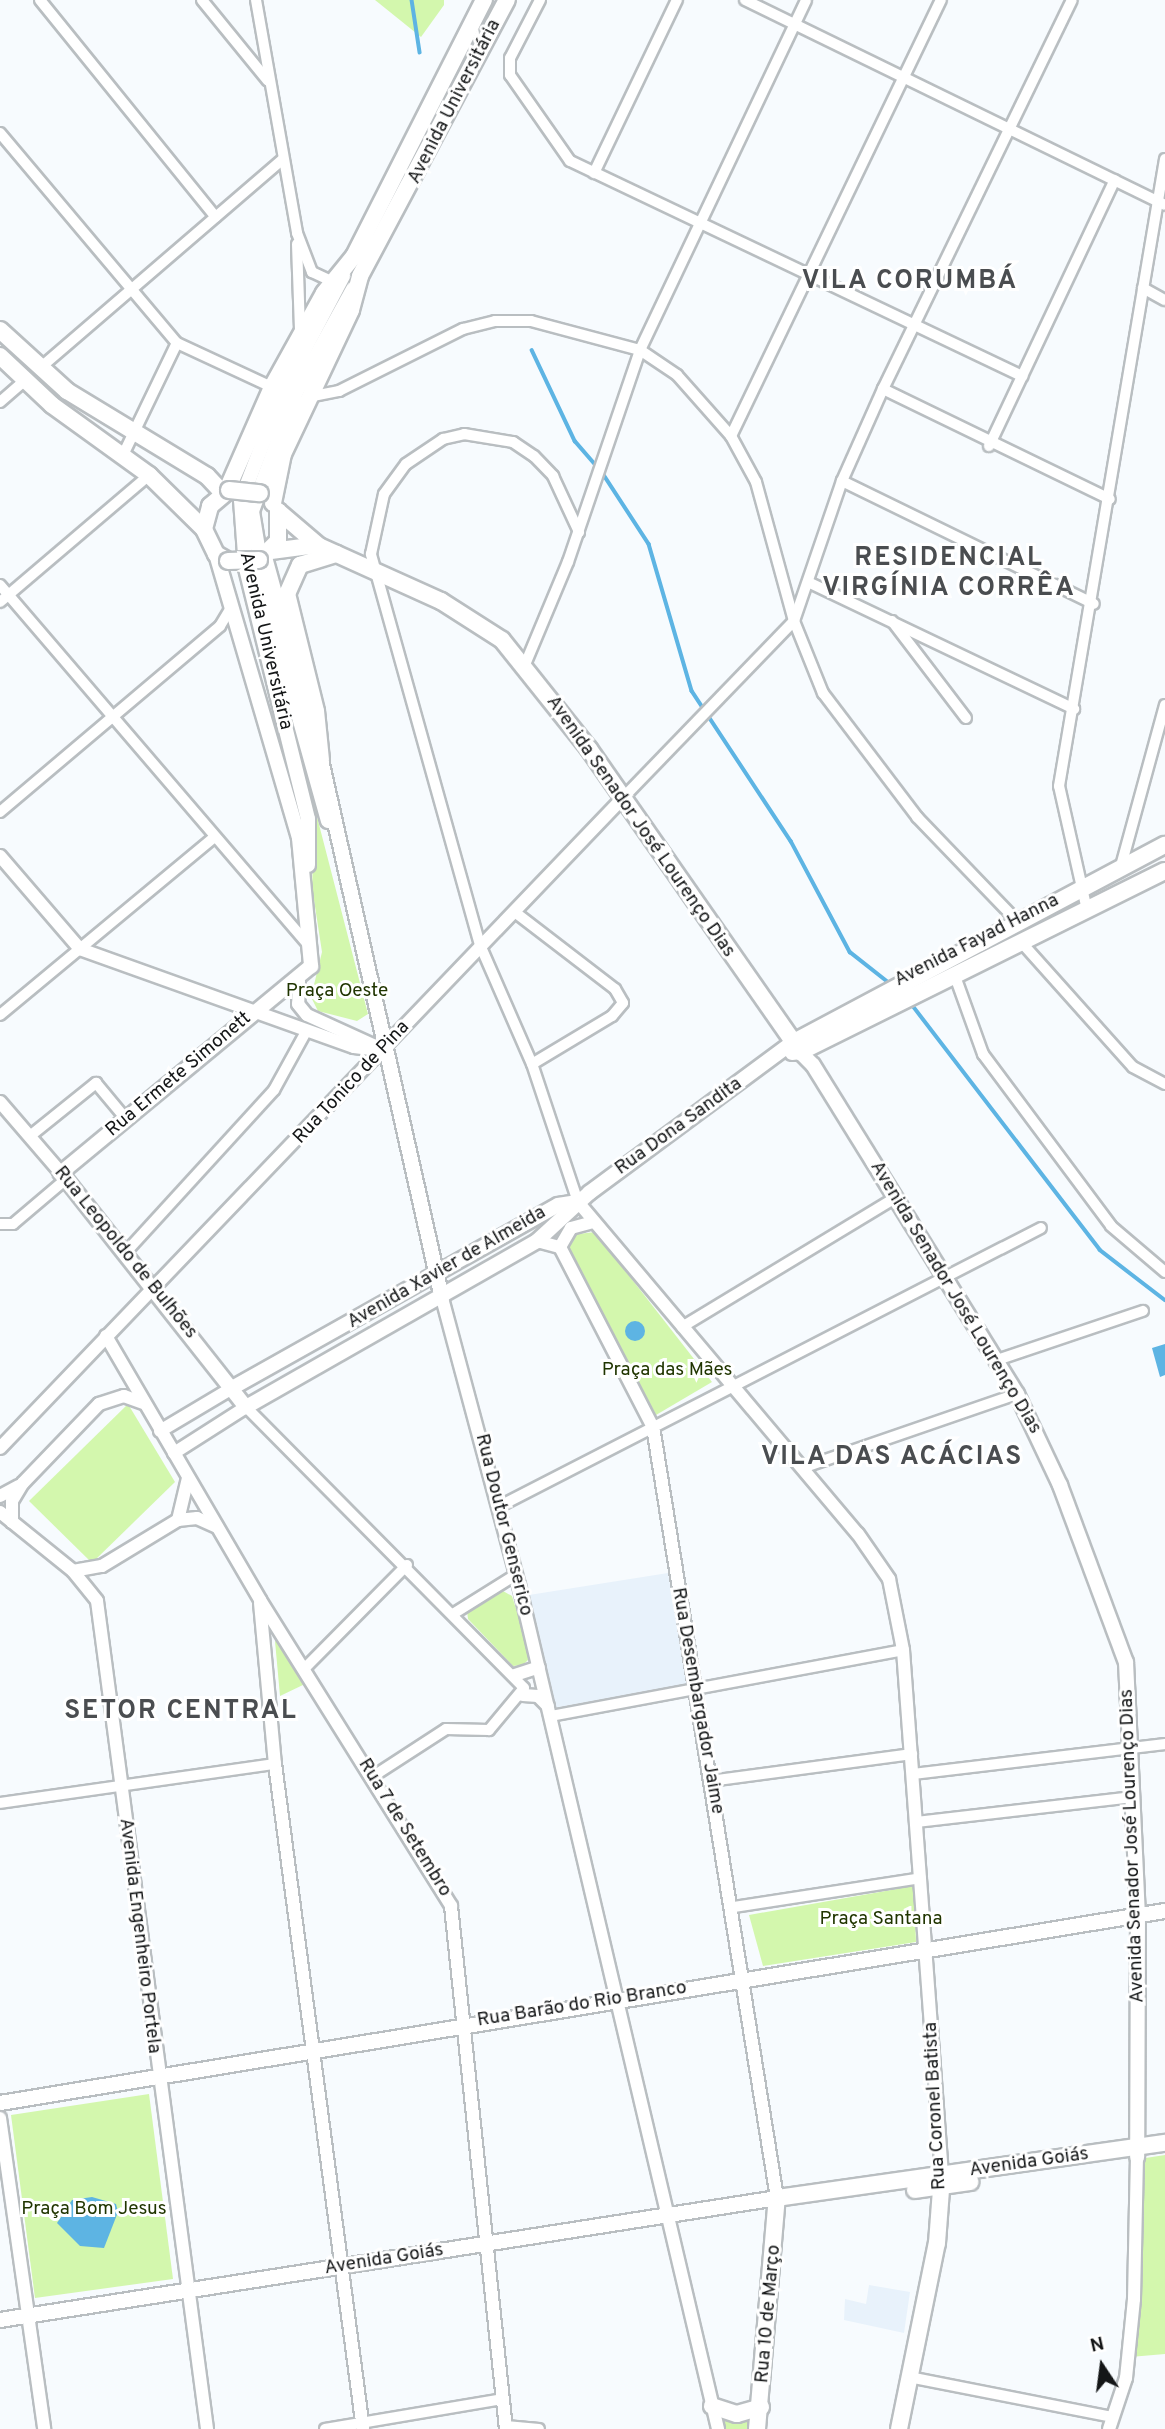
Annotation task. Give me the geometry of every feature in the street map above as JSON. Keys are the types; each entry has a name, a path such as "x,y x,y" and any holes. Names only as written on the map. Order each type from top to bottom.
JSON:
{"main road":[{"name":"Avenida Universitária","path":"305,880 308,820 246,568 241,500 284,388 484,0"},
{"name":"Avenida Universitária","path":"342,850 321,800 271,615 252,511 296,392 508,0"},
{"path":"463,40 480,50"},
{"name":"Avenida Universitária","path":"226,492 272,387 333,282 354,256"},
{"name":"Avenida Universitária","path":"275,507 274,481 307,397 351,310 360,276"},
{"path":"0,330 40,368 132,432 207,476 226,492 260,492 275,507 281,529 265,556"},
{"path":"0,356 24,381 149,475 204,529 222,557 265,556 319,546"},
{"path":"204,529 210,506 226,492"},
{"name":"Avenida Senador José Lourenço Dias","path":"275,507 319,546 375,570 502,640 622,799 791,1049 897,1197 1017,1394 1060,1485 1126,1662 1138,1916 1138,2152"},
{"path":"321,760 287,594 300,565 336,554"},
{"name":"Avenida Universitária","path":"265,556 321,760 385,1051"},
{"name":"Avenida Universitária","path":"222,557 283,776 305,880 313,950"},
{"name":"Avenida Fayad Hanna","path":"791,1049 884,989 1015,919 1165,845"},
{"name":"Avenida Fayad Hanna","path":"791,1049 956,979 1165,871"},
{"path":"299,981 311,966 313,950"},
{"name":"Rua Ermete Simonett","path":"63,1176 125,1119 255,1012 299,981"},
{"name":"Rua Dona Sandita","path":"578,1202 791,1049"},
{"name":"Rua Doutor Genserico","path":"385,1051 442,1298"},
{"name":"Rua Leopoldo de Bulhões","path":"63,1176 155,1286 246,1407"},
{"name":"Avenida Xavier de Almeida","path":"246,1407 442,1298 537,1241 578,1202"},
{"name":"Avenida Xavier de Almeida","path":"232,1388 558,1205 578,1202"},
{"name":"Rua Barão do Rio Branco","path":"0,2103 927,1947 1165,1911"},
{"name":"Avenida Goiás","path":"0,2320 667,2215 942,2181 1138,2152 1165,2143"},
{"name":"Avenida Goiás","path":"1138,2152 1165,2153"},
{"name":"Rua Coronel Batista","path":"899,2429 942,2181"},
{"name":"Rua 10 de Março","path":"757,2429 761,2407 774,2203"},
{"path":"712,2406 737,2414 761,2407"}],"street":[{"path":"40,0 216,217"},
{"path":"202,0 270,83"},
{"path":"256,0 282,160 297,233 312,272 333,282"},
{"path":"540,0 510,58 510,75 570,162 809,272 1022,376"},
{"path":"594,173 677,0"},
{"path":"745,0 1012,127 1162,203"},
{"path":"524,667 579,533 640,350 705,225 806,0"},
{"path":"731,436 941,0"},
{"path":"794,621 842,481 883,389 1072,0"},
{"path":"0,133 130,292 177,342 272,387"},
{"path":"1087,910 1059,786 1094,604 1143,288 1162,203 1165,159"},
{"path":"40,368 282,160"},
{"path":"989,446 1115,180"},
{"path":"297,233 300,336"},
{"path":"1143,288 1165,300"},
{"path":"307,397 339,391 463,329 495,321 531,321 640,350 677,375 731,436 756,482 794,621 822,693 888,781 1015,919"},
{"path":"123,455 177,342"},
{"path":"0,402 24,381"},
{"path":"883,389 989,446 1110,499"},
{"path":"578,1202 533,1064 480,945 375,570 372,539 384,494 422,450 464,434 513,442 534,456 554,477 579,533"},
{"path":"0,602 149,475"},
{"path":"842,481 1094,604"},
{"path":"808,582 890,618 1074,709"},
{"path":"0,585 213,838 313,950"},
{"path":"0,812 223,622 232,600"},
{"path":"890,618 966,718"},
{"name":"Rua Tonico de Pina","path":"1,1448 106,1336 385,1051 480,945 516,913 794,621"},
{"path":"1121,866 1165,705"},
{"path":"0,1015 213,838"},
{"path":"0,856 80,949 307,1030 385,1051"},
{"path":"516,913 615,989 623,1003 612,1016 533,1064"},
{"path":"1023,943 1133,1067 1165,1084"},
{"path":"956,979 983,1054 1111,1226 1165,1272"},
{"path":"299,981 298,1004 307,1015 359,1033 385,1051"},
{"path":"127,1251 274,1090 307,1030"},
{"path":"30,1136 96,1083 125,1119"},
{"name":"Rua Leopoldo de Bulhões","path":"0,1102 63,1176"},
{"name":"Rua Ermete Simonett","path":"0,1224 13,1224 63,1176"},
{"path":"682,1326 897,1197"},
{"name":"Rua Coronel Batista","path":"578,1202 880,1562 895,1598 903,1650 912,1754 942,2181"},
{"path":"537,1241 560,1247 570,1228 593,1222"},
{"path":"500,1506 945,1274 1041,1228"},
{"name":"Rua Desembargador Jaime","path":"560,1247 653,1427 694,1688 734,1907 774,2203"},
{"name":"Rua Doutor Genserico","path":"442,1298 500,1506 540,1667 718,2429"},
{"path":"996,1360 1143,1311"},
{"name":"Rua 7 de Setembro","path":"106,1336 260,1600 305,1668 451,1906 506,2427"},
{"name":"Avenida Xavier de Almeida","path":"160,1431 232,1388"},
{"path":"802,1468 1017,1394"},
{"path":"12,1522 12,1500 23,1483 99,1404 124,1396 144,1403"},
{"path":"246,1407 273,1441 407,1565 515,1675 523,1695"},
{"name":"Avenida Xavier de Almeida","path":"174,1453 246,1407"},
{"path":"178,1520 188,1477"},
{"path":"0,1496 23,1483"},
{"path":"0,1512 73,1571 102,1566 178,1520 203,1519 223,1535"},
{"path":"305,1668 407,1565"},
{"name":"Avenida Engenheiro Portela","path":"73,1571 97,1601 157,2076 207,2429"},
{"path":"453,1614 517,1574"},
{"path":"260,1600 275,1764 317,2049 341,2267 363,2426"},
{"path":"372,1777 446,1729 489,1730 523,1695 538,1696 550,1711 903,1650"},
{"path":"515,1675 540,1667"},
{"path":"913,1774 1165,1744"},
{"path":"710,1781 912,1754"},
{"path":"0,1803 275,1764"},
{"path":"917,1822 1133,1797"},
{"path":"734,1907 921,1878"},
{"path":"0,2118 44,2429"},
{"name":"Avenida Senador José Lourenço Dias","path":"1111,2423 1126,2378 1134,2299 1138,2152"},
{"path":"909,2377 1111,2423"},
{"path":"325,2429 363,2426 503,2399"},
{"path":"506,2427 539,2429"}],"shaded area":[{"path":"668,1573 687,1684 553,1708 529,1595"},
{"path":"869,2285 910,2292 904,2333 844,2320 845,2299 866,2304"}],"green space":[{"path":"375,0 444,0 444,5 421,37"},
{"name":"Praça Oeste","path":"315,809 368,1014 357,1021 318,1011 311,997 322,952 312,887"},
{"name":"Praça das Mães","path":"595,1232 712,1382 656,1415 565,1245 570,1235"},
{"path":"128,1404 175,1482 92,1563 29,1501"},
{"path":"503,1591 512,1596 531,1657 523,1665 513,1666 468,1619 467,1611"},
{"path":"275,1641 286,1645 305,1684 280,1696"},
{"name":"Praça Santana","path":"914,1886 916,1942 763,1966 749,1915"},
{"name":"Praça Bom Jesus","path":"149,2094 173,2279 35,2298 11,2115"},
{"path":"1165,2155 1165,2354 1130,2357 1139,2159"},
{"path":"751,2417 751,2429 722,2429 720,2418"}],"water":[{"path":"635,1321 642,1324 645,1331 642,1338 635,1341 628,1338 625,1331 628,1324"},
{"path":"1165,1344 1165,1375 1160,1377 1152,1348"},
{"path":"92,2197 116,2204 118,2212 104,2248 80,2246 57,2223 72,2200"}],"waterway":[{"path":"412,0 420,52"},
{"path":"532,350 575,441 597,466"},
{"path":"602,472 649,544 692,691 791,841 850,952 892,985"},
{"path":"910,1002 1100,1250 1165,1300"}],"district":[{"name":"VILA CORUMBÁ","path":"910,282"},
{"name":"RESIDENCIAL VIRGÍNIA CORRÊA","path":"949,574"},
{"name":"VILA DAS ACÁCIAS","path":"892,1458"},
{"name":"SETOR CENTRAL","path":"181,1712"}]}
